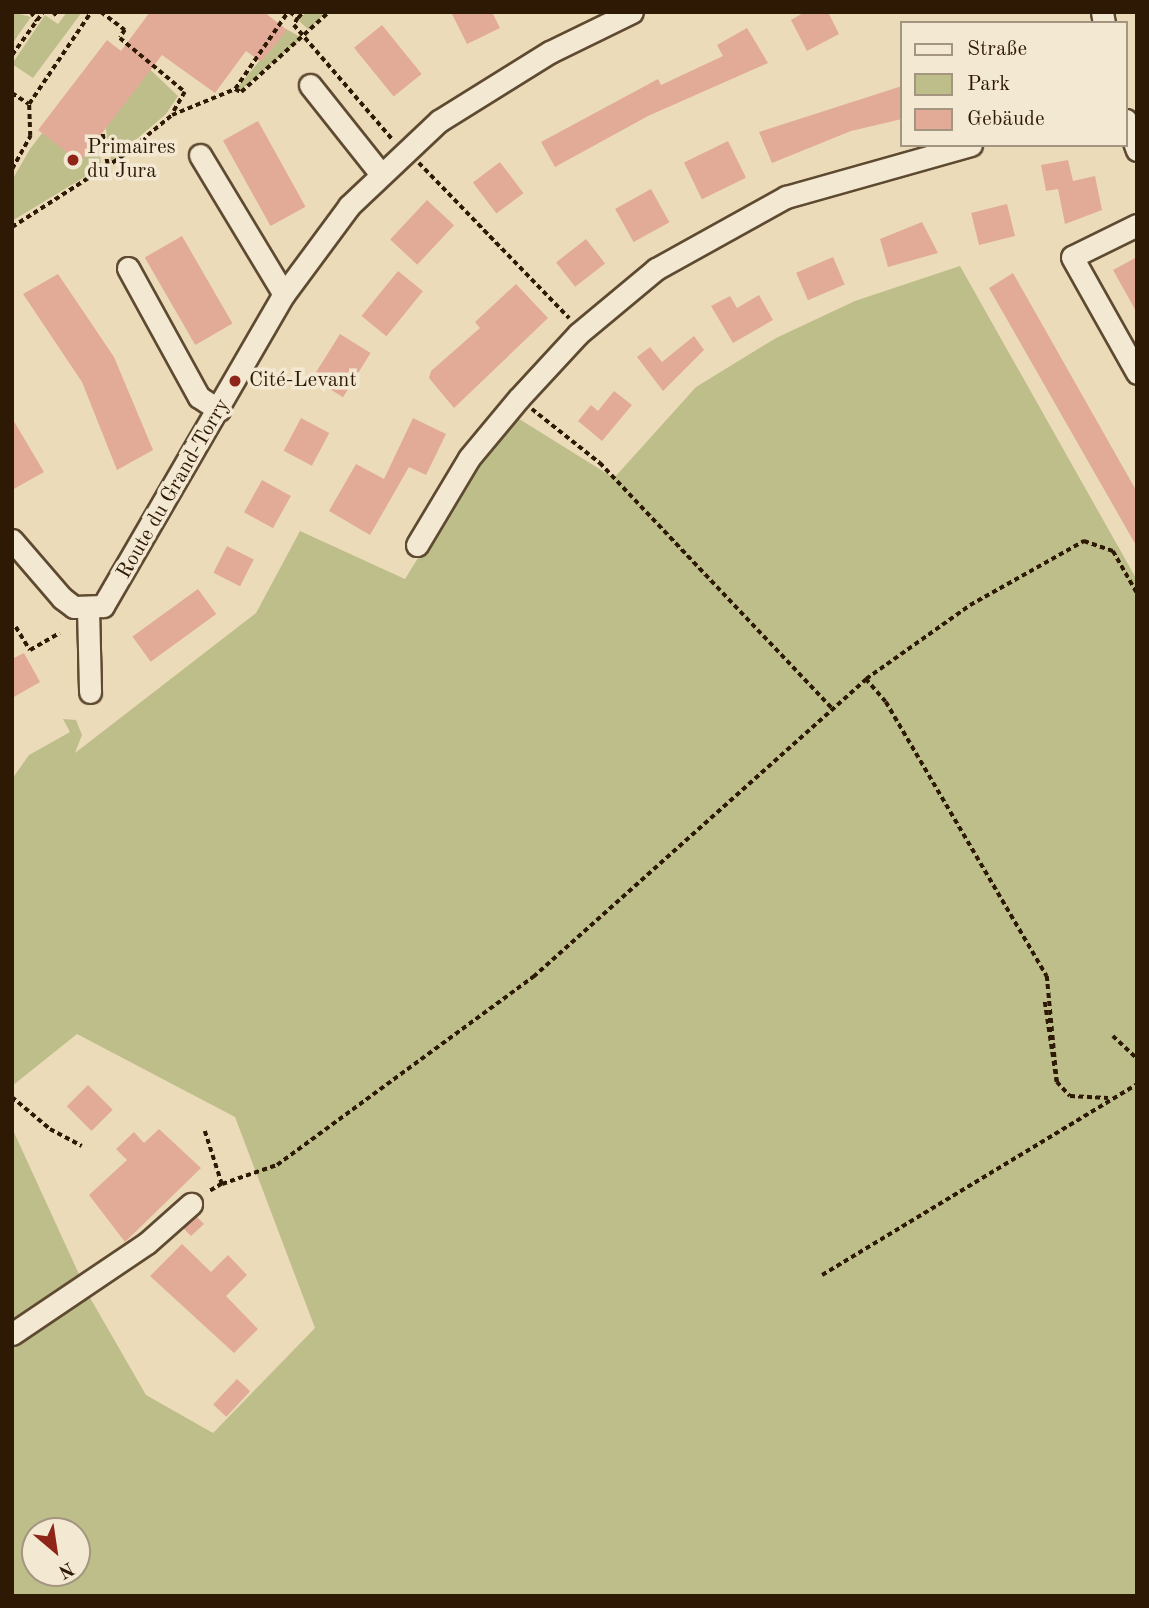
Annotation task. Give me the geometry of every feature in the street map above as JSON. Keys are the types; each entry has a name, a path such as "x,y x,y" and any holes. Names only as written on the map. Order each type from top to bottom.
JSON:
{"street":[{"name":"Route du Grand-Torry","path":"88,608 113,597 284,295 380,173 405,149 489,86 632,12"},
{"path":"310,85 380,173"},
{"path":"1128,125 1137,150"},
{"path":"417,545 469,458 519,398 578,334 656,268 719,231 786,197 964,147"},
{"path":"200,155 284,295"},
{"path":"1137,225 1072,257 1137,373"},
{"path":"128,268 199,397 219,410"},
{"path":"12,540 62,598 88,608 90,692"},
{"path":"12,1334 147,1243 191,1204"}],"path":[{"path":"31,12 37,21"},
{"path":"12,55 43,12"},
{"path":"53,12 58,17"},
{"path":"12,169 30,136 29,104 91,12"},
{"path":"101,12 125,30 120,38 185,92 172,115"},
{"path":"12,227 108,166 172,115 235,89 289,12 299,18"},
{"path":"303,12 294,25 405,149 573,322"},
{"path":"235,89 241,92 307,37 329,12"},
{"path":"12,93 29,104"},
{"path":"103,134 108,166"},
{"path":"519,398 600,463 833,709"},
{"path":"191,1204 222,1184 277,1165 533,977 866,679 970,605 1084,541 1113,551 1137,593"},
{"path":"12,620 14,628 30,650 59,633"},
{"path":"866,679 886,702 1046,976 1057,1082"},
{"path":"1045,1002 1057,1082"},
{"path":"1113,1036 1137,1058"},
{"path":"1057,1082 1089,1101 1110,1097"},
{"path":"822,1275 1110,1097 1137,1084"},
{"path":"12,1097 50,1129 82,1146"},
{"path":"205,1131 222,1184"}],"green space":[{"path":"12,12 31,17 12,44"},
{"path":"67,12 82,12 33,78 12,64 45,15 58,24"},
{"path":"306,12 326,12 309,30 299,21"},
{"path":"286,29 302,38 240,91 237,88"},
{"path":"136,56 178,96 166,114 111,161 105,124 99,130 101,167 12,221 12,180 30,149 46,128"},
{"path":"960,266 1137,580 1137,1596 12,1596 12,1128 89,1296 146,1395 213,1433 315,1328 235,1117 77,1034 12,1086 12,779 29,755 70,732 63,719 76,720 82,735 75,753 256,613 300,531 405,579 508,412 614,478 696,387 776,338 855,301"}],"building":[{"path":"150,12 264,12 287,30 261,62 246,51 215,93 162,55 80,162 38,130 107,40 121,51"},
{"path":"451,12 492,12 500,28 467,44"},
{"path":"805,12 828,12 839,34 807,51 791,20"},
{"path":"382,25 422,74 394,97 354,48"},
{"path":"747,28 768,63 648,116 555,167 541,142 658,79 661,85 723,56 717,45"},
{"path":"900,87 900,119 851,131 772,163 759,132"},
{"path":"258,121 306,207 271,226 223,140"},
{"path":"728,141 746,178 702,199 684,162"},
{"path":"1068,160 1073,181 1095,176 1102,210 1065,224 1058,189 1046,191 1041,165"},
{"path":"500,162 523,193 496,214 473,182"},
{"path":"651,189 669,222 634,242 615,209"},
{"path":"427,200 454,225 417,265 390,239"},
{"path":"1007,204 1015,236 979,245 971,213"},
{"path":"922,222 938,253 888,267 880,239"},
{"path":"182,236 232,323 195,345 145,258"},
{"path":"586,239 605,263 575,287 556,262"},
{"path":"833,257 845,285 808,300 796,273"},
{"path":"1137,257 1137,313 1113,270"},
{"path":"398,271 423,291 386,336 361,316"},
{"path":"1013,273 1137,492 1137,547 989,288"},
{"path":"58,274 114,357 153,450 117,470 82,382 23,294"},
{"path":"516,284 548,318 454,408 429,378 431,371 480,328 475,322"},
{"path":"759,295 773,320 733,343 711,306 730,296 737,308"},
{"path":"340,334 371,353 343,397 312,378"},
{"path":"694,336 704,350 663,391 637,357 650,347 662,362"},
{"path":"614,391 632,405 602,441 578,421 591,405 598,411"},
{"path":"12,418 44,472 12,490"},
{"path":"301,418 329,433 312,466 284,451"},
{"path":"413,418 446,434 426,475 409,467 370,535 329,511 356,464 384,479"},
{"path":"262,480 291,496 273,528 244,512"},
{"path":"227,546 254,560 240,586 213,573"},
{"path":"198,589 216,614 151,662 132,637"},
{"path":"24,653 40,682 12,698 12,659"},
{"path":"88,1085 113,1110 92,1131 67,1106"},
{"path":"159,1129 201,1168 125,1242 89,1195 127,1160 116,1149 134,1132 144,1143"},
{"path":"197,1217 204,1224 191,1236 183,1228"},
{"path":"182,1244 211,1272 228,1255 247,1275 226,1296 258,1329 234,1353 150,1276"},
{"path":"237,1379 250,1391 226,1417 213,1405"}],"place":[{"name":"Primaires du Jura","path":"73,160"},
{"name":"Cité-Levant","path":"235,381"}]}
